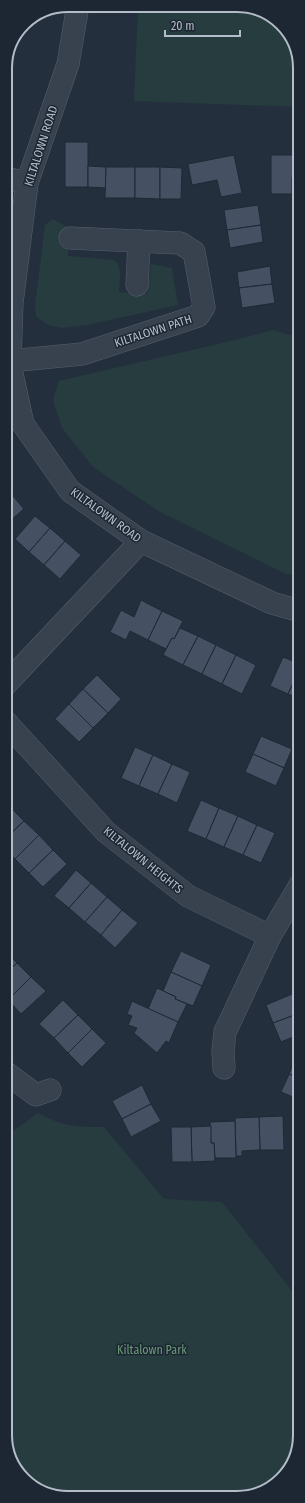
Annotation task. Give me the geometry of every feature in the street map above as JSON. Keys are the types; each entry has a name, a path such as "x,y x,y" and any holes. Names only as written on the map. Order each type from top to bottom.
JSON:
{"street":[{"name":"KILTALOWN ROAD","path":"12,303 27,183 68,64 77,12"},
{"path":"12,180 27,183"},
{"name":"KILTALOWN PATH","path":"12,369 82,354 198,316 204,307 194,252 180,242 70,238"},
{"path":"137,285 139,241"},
{"name":"KILTALOWN ROAD","path":"12,382 23,424 70,490 141,541 272,604 293,609"},
{"path":"12,677 141,541"},
{"name":"KILTALOWN HEIGHTS","path":"12,729 106,832 188,896 270,936"},
{"path":"224,1068 223,1051 225,1032 270,936 293,897"},
{"path":"12,1077 36,1095 50,1090"}],"green space":[{"path":"138,12 248,13 262,18 277,28 290,50 293,61 293,107 134,101"},
{"path":"53,219 68,227 68,256 114,260 120,271 119,292 147,294 151,264 172,268 178,305 87,325 63,328 48,325 36,316 35,305 45,225"},
{"path":"273,330 293,336 293,574 286,574 160,512 93,467 62,428 53,400 59,381"},
{"name":"Kiltalown Park","path":"38,1113 63,1124 85,1127 104,1127 164,1199 222,1202 293,1292 293,1438 289,1456 284,1466 277,1475 268,1482 244,1491 68,1491 50,1488 40,1483 28,1475 21,1466 12,1442 12,1132"}],"building":[{"path":"65,142 88,142 88,187 65,187"},
{"path":"234,155 242,193 221,197 217,180 192,185 188,164"},
{"path":"271,155 293,155 292,194 271,194"},
{"path":"88,166 106,167 106,188 88,187"},
{"path":"106,167 135,167 135,198 105,198"},
{"path":"135,167 160,167 160,199 135,198"},
{"path":"160,167 182,168 181,199 160,199"},
{"path":"258,205 261,225 227,230 224,210"},
{"path":"261,225 263,242 230,248 227,230"},
{"path":"270,266 272,284 239,288 237,272"},
{"path":"272,284 275,303 242,308 239,288"},
{"path":"12,495 24,509 12,519"},
{"path":"35,516 50,528 29,552 15,539"},
{"path":"50,528 65,541 44,565 29,552"},
{"path":"65,541 81,555 60,579 44,565"},
{"path":"141,600 162,611 148,640 130,631 126,640 110,632 121,610 134,617"},
{"path":"162,611 183,621 174,639 172,638 166,649 148,640"},
{"path":"180,628 198,636 183,665 163,655 172,638 174,639"},
{"path":"198,636 216,645 202,674 183,665"},
{"path":"216,645 236,655 222,684 202,674"},
{"path":"236,655 256,665 242,694 222,684"},
{"path":"283,657 293,661 293,683 288,694 270,686"},
{"path":"97,675 121,699 108,713 83,689"},
{"path":"293,683 293,696 288,694"},
{"path":"83,689 108,713 93,728 69,704"},
{"path":"69,704 93,728 79,742 55,719"},
{"path":"261,736 292,749 284,768 253,754"},
{"path":"135,747 153,755 139,786 121,778"},
{"path":"253,754 284,768 276,786 245,772"},
{"path":"153,755 172,764 158,794 139,786"},
{"path":"172,764 190,772 177,803 158,794"},
{"path":"201,800 219,808 206,839 187,831"},
{"path":"219,808 238,816 224,847 206,839"},
{"path":"12,809 24,821 12,832"},
{"path":"238,816 257,825 243,855 224,847"},
{"path":"24,821 39,835 15,859 12,856 12,832"},
{"path":"257,825 275,833 261,863 243,855"},
{"path":"39,835 53,850 29,873 15,859"},
{"path":"53,850 67,864 43,887 29,873"},
{"path":"76,870 91,883 69,908 54,896"},
{"path":"91,883 107,897 85,922 69,908"},
{"path":"107,897 122,910 101,935 85,922"},
{"path":"122,910 138,923 115,948 101,935"},
{"path":"181,951 211,965 202,986 171,972"},
{"path":"12,958 17,963 12,968"},
{"path":"17,963 31,977 12,996 12,968"},
{"path":"171,972 202,986 193,1006 175,999 176,997 163,991"},
{"path":"31,977 46,991 21,1014 12,1004 12,996"},
{"path":"157,988 176,997 175,999 187,1004 178,1022 148,1009"},
{"path":"293,994 293,1016 273,1023 266,1005"},
{"path":"63,1000 78,1015 54,1038 39,1024"},
{"path":"132,1001 178,1022 169,1043 166,1041 157,1053 134,1033 137,1028 128,1025 132,1016 127,1014"},
{"path":"78,1015 92,1029 68,1053 54,1038"},
{"path":"293,1016 293,1037 281,1042 273,1023"},
{"path":"92,1029 106,1043 82,1067 68,1053"},
{"path":"293,1064 293,1076 289,1074"},
{"path":"289,1074 293,1076 293,1097 281,1092"},
{"path":"142,1085 151,1104 122,1119 112,1101"},
{"path":"151,1104 161,1121 131,1137 122,1119"},
{"path":"283,1116 284,1150 260,1150 259,1117"},
{"path":"259,1117 260,1150 242,1151 242,1156 236,1156 235,1118"},
{"path":"235,1121 236,1158 215,1158 214,1143 211,1143 210,1122"},
{"path":"211,1126 211,1143 214,1143 215,1161 192,1162 191,1127"},
{"path":"171,1127 191,1127 192,1162 172,1162"}]}
